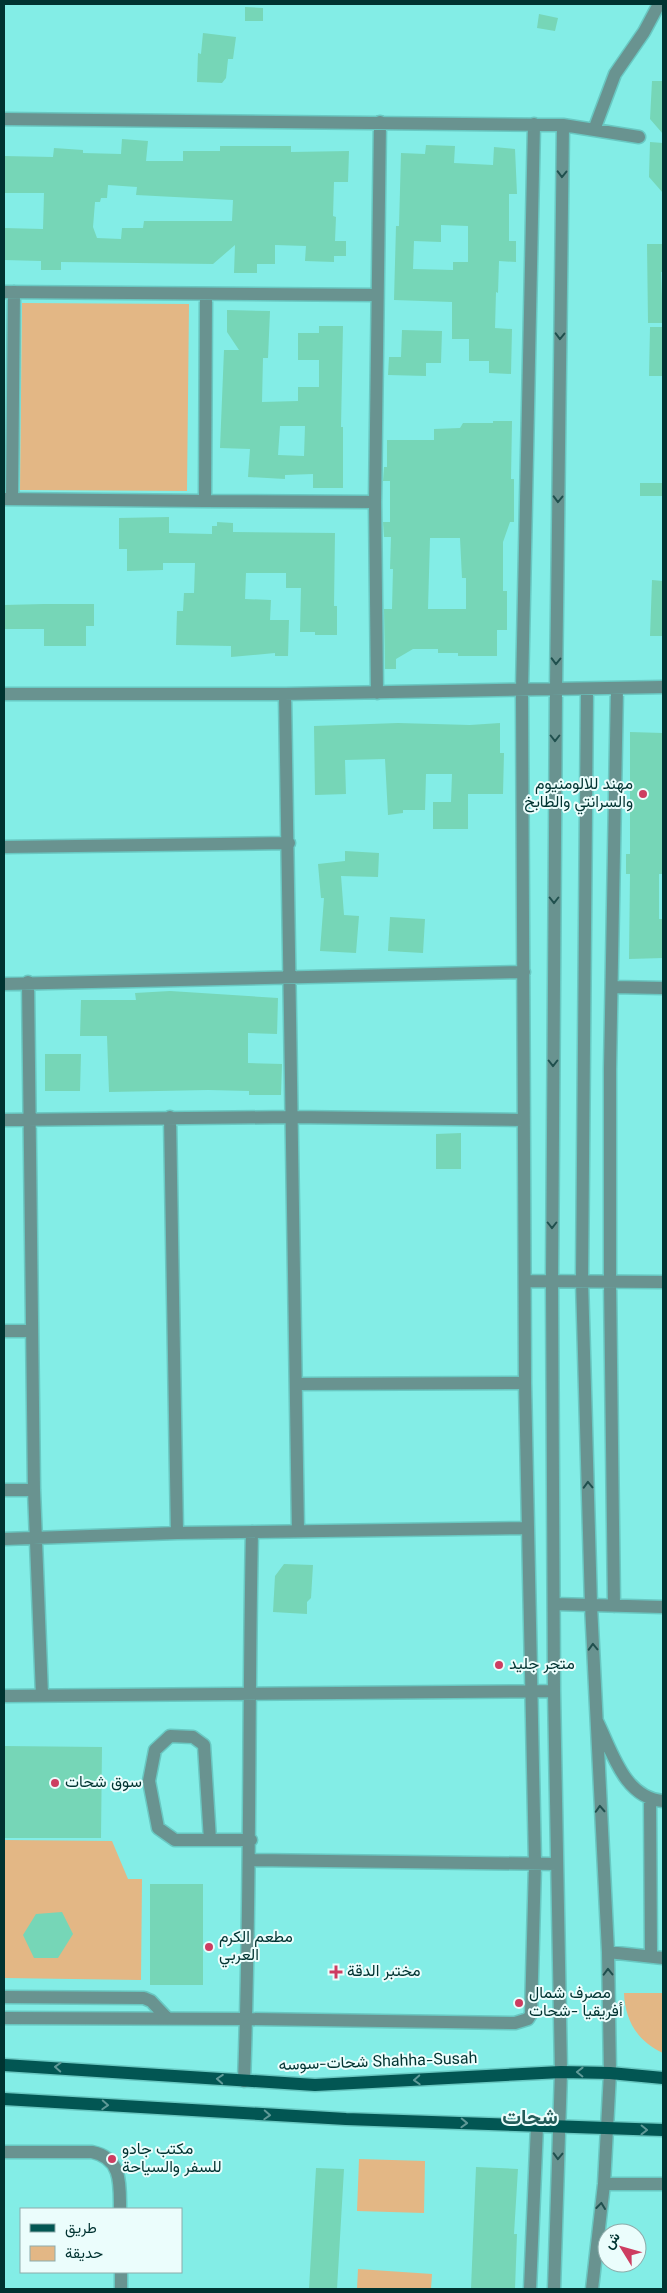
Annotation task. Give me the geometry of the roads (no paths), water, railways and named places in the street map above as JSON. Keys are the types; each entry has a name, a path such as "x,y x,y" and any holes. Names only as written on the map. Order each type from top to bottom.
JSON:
{"main road":[{"name":"شحات-سوسه Shahha-Susah","path":"4,2065 315,2085 560,2072 610,2073 663,2078"},
{"path":"4,2099 250,2114 663,2130"}],"street":[{"path":"594,130 615,74 644,32 659,4"},
{"path":"4,119 534,124 563,125 639,136"},
{"path":"377,692 375,502 380,122"},
{"path":"4,2018 522,2022 528,2019 533,2005 535,1864 525,1383 522,690 534,124"},
{"path":"554,2289 560,2072 554,1692 552,1281 556,689 563,125"},
{"path":"375,502 8,499 9,292 377,295"},
{"path":"205,501 206,294"},
{"path":"4,694 285,694 663,687"},
{"path":"614,1606 610,1281 617,688"},
{"path":"587,689 582,1280 591,1605 608,1952 610,2073 604,2184 592,2289"},
{"path":"285,694 289,843 289,976 298,1531"},
{"path":"4,847 289,843"},
{"path":"4,984 524,972"},
{"path":"28,982 34,1490 42,1695"},
{"path":"613,987 663,988"},
{"path":"170,1117 177,1533"},
{"path":"4,1120 291,1117 523,1120"},
{"path":"525,1281 663,1282"},
{"path":"4,1332 31,1331"},
{"path":"297,1384 525,1383"},
{"path":"4,1490 34,1490"},
{"path":"4,1539 177,1533 528,1528"},
{"path":"244,2081 250,1860 249,1694 252,1532"},
{"path":"554,1604 663,1607"},
{"path":"4,1696 554,1692"},
{"path":"596,1718 627,1781 638,1793 657,1800 657,1957 608,1952"},
{"path":"210,1840 204,1745 193,1737 170,1736 155,1750 149,1781 158,1828 175,1840 210,1840 250,1840"},
{"path":"250,1860 557,1864"},
{"path":"4,1998 144,1998 151,2001 168,2019"},
{"path":"530,2289 537,2126"},
{"path":"4,2152 92,2152 104,2154 116,2168 120,2186 120,2208"},
{"path":"604,2184 663,2184"},
{"path":"121,2273 121,2289"}],"place":[{"name":"مهند للالومنيوم والسرانتي والطابخ","path":"643,794"},
{"name":"متجر جليد","path":"499,1665"},
{"name":"سوق شحات","path":"55,1783"},
{"name":"مطعم الكرم العربي","path":"209,1947"},
{"name":"مختبر الدقة","path":"336,1972"},
{"name":"مصرف شمال أفريقيا -شحات","path":"519,2003"},
{"name":"مكتب جادو للسفر والسياحة","path":"112,2159"}],"district":[{"name":"شحات","path":"530,2118"}]}
